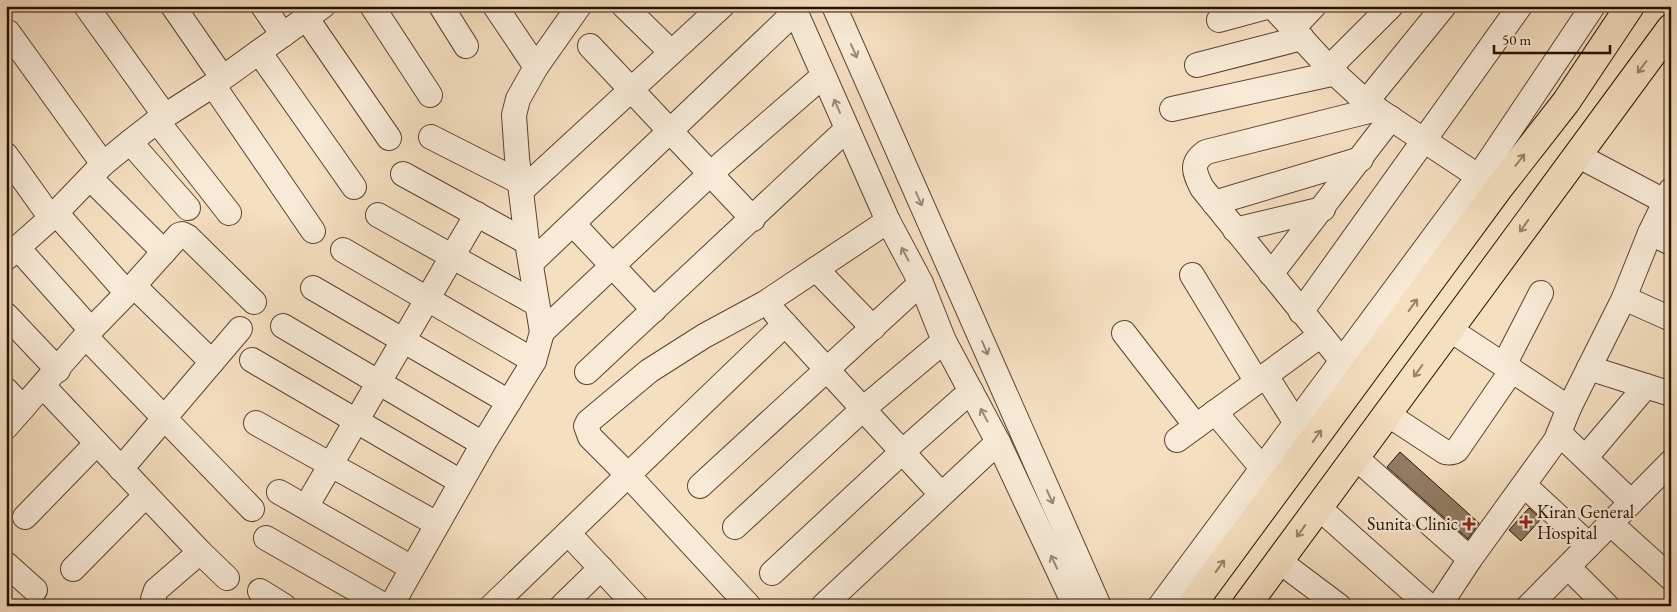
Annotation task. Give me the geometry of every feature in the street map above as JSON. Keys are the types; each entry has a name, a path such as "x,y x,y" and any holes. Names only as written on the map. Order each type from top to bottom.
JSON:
{"main road":[{"path":"1192,606 1488,182 1566,102 1630,6"},
{"path":"1247,605 1671,28"}],"street":[{"path":"86,6 161,118 229,213"},
{"path":"174,6 217,81 313,232"},
{"path":"263,6 283,35"},
{"path":"372,6 430,95"},
{"path":"441,6 466,46"},
{"path":"496,6 536,67"},
{"path":"624,6 671,52"},
{"path":"520,186 722,6"},
{"path":"834,6 1099,606"},
{"path":"1219,20 1271,6 1332,71 1378,110 1488,182"},
{"path":"1197,66 1297,33 1314,6"},
{"path":"1172,108 1332,71 1391,6"},
{"path":"1271,274 1361,159 1378,110 1444,6"},
{"path":"1302,312 1520,6"},
{"path":"1160,606 1342,361 1488,182 1593,6"},
{"path":"529,252 573,224 671,132 794,9 888,220 921,283 944,341 998,442 1075,606"},
{"path":"392,606 483,444 534,361 542,332 520,186 514,127 515,106 568,11"},
{"path":"252,509 164,418 89,333 12,253 53,216 96,171 130,142 161,118 315,12 389,138"},
{"path":"8,32 96,171 164,252"},
{"path":"590,46 752,218"},
{"path":"259,52 354,187"},
{"path":"542,332 710,174 823,76"},
{"path":"1342,361 1202,188 1196,177 1195,167 1197,158 1206,152 1378,110"},
{"path":"586,372 847,129"},
{"path":"432,137 520,186"},
{"path":"130,142 188,208"},
{"path":"1439,606 1470,559 1556,440 1569,408 1624,298 1660,238 1668,196 1577,154"},
{"path":"6,155 53,216 212,362"},
{"path":"1214,203 1361,159"},
{"path":"403,174 477,214 529,252"},
{"path":"1235,230 1323,208"},
{"path":"306,508 477,214"},
{"path":"378,215 537,304"},
{"path":"748,606 628,475 590,437 586,429 588,422 649,370 704,336 765,303 888,220"},
{"path":"573,224 654,310"},
{"path":"6,427 179,235 185,235 254,302"},
{"path":"343,250 534,361"},
{"path":"816,269 873,328"},
{"path":"1192,275 1261,379 1296,423"},
{"path":"700,486 921,283"},
{"path":"313,288 509,402"},
{"path":"1387,414 1445,452 1450,453 1457,450 1508,368 1541,293"},
{"path":"1624,298 1671,319"},
{"path":"765,303 941,494"},
{"path":"6,315 97,443 227,578"},
{"path":"507,601 568,533 785,324"},
{"path":"283,326 483,444"},
{"path":"1449,329 1569,408"},
{"path":"121,469 240,330"},
{"path":"1124,333 1186,433 1321,335"},
{"path":"734,527 863,409 944,341"},
{"path":"252,360 461,482"},
{"path":"1590,368 1671,394"},
{"path":"1586,457 1646,386"},
{"path":"6,390 23,408"},
{"path":"772,573 902,452 971,391"},
{"path":"1215,412 1262,468"},
{"path":"256,423 437,524"},
{"path":"1560,433 1631,502"},
{"path":"823,606 998,442"},
{"path":"25,517 97,443"},
{"path":"1355,457 1470,559"},
{"path":"1529,606 1671,462"},
{"path":"1524,485 1589,545"},
{"path":"279,492 412,568"},
{"path":"73,569 146,495"},
{"path":"1318,507 1429,606"},
{"path":"1610,523 1667,566"},
{"path":"568,533 636,606"},
{"path":"266,538 385,606"},
{"path":"156,606 153,599 156,590 200,552"},
{"path":"1279,561 1339,606"},
{"path":"6,564 35,590"},
{"path":"1568,567 1607,606"},
{"path":"562,606 601,568"},
{"path":"260,591 284,606"}],"building":[{"path":"1400,452 1479,523 1468,539 1387,467"},
{"path":"1529,508 1541,519 1521,541 1509,530"}],"place":[{"name":"Kiran General Hospital","path":"1526,522"},
{"name":"Sunita Clinic","path":"1469,524"}]}
